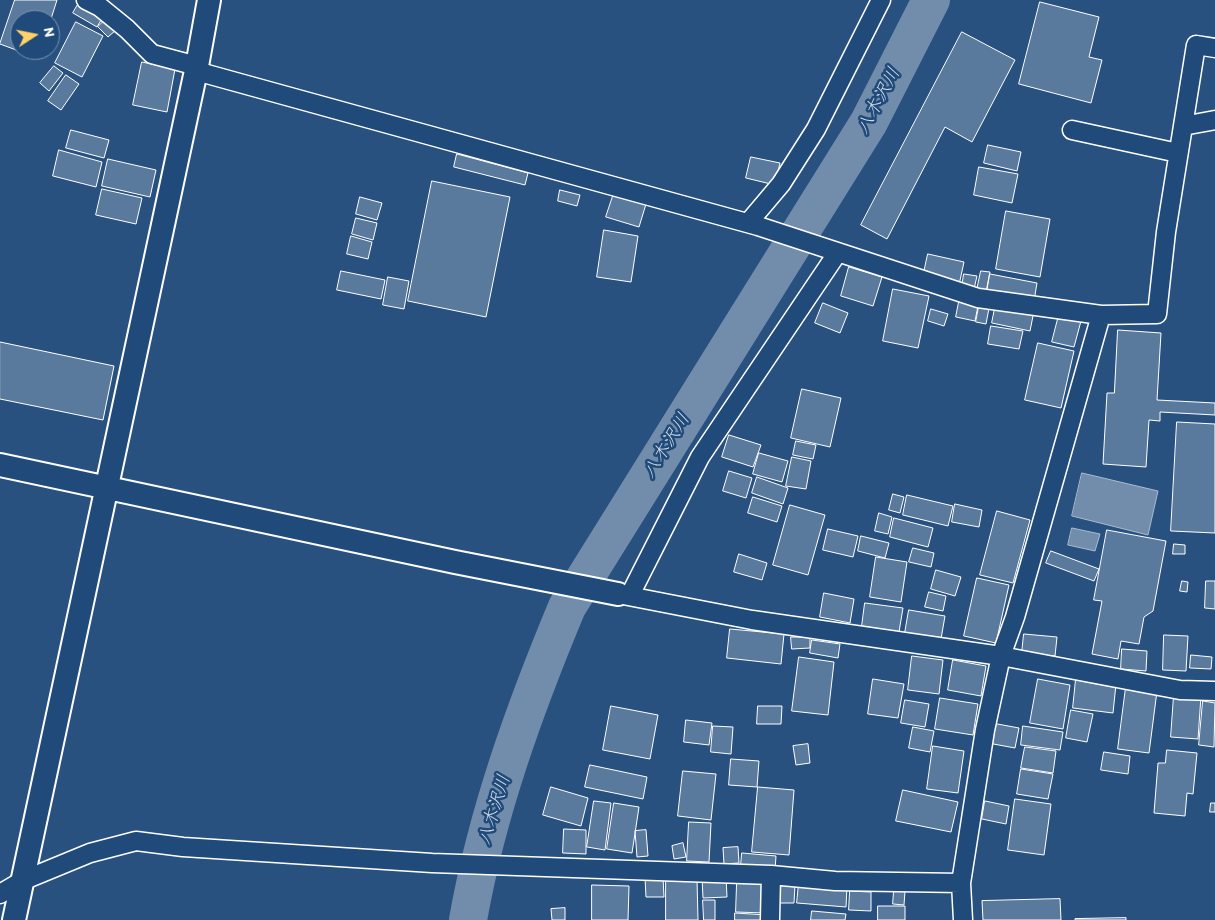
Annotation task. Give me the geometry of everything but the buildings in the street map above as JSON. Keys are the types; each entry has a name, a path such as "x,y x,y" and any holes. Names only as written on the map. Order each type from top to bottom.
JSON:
{"street":[{"path":"86,0 100,7 127,29 152,54 196,69 753,224 978,298 1101,315 1157,314 1166,232 1196,45 1215,48"},
{"path":"14,920 196,69 208,0"},
{"path":"753,224 816,129 881,0"},
{"path":"1183,126 1215,120"},
{"path":"1072,130 1178,153"},
{"path":"624,594 700,457 838,252"},
{"path":"963,920 961,883 985,730 1001,656 1015,616 1101,315"},
{"path":"0,465 513,573 752,620 1001,656 1180,690 1215,691"},
{"path":"0,894 22,881 90,853 136,841 183,847 432,863 771,875 835,881 961,883"},
{"path":"770,920 771,875"}],"water":[{"path":"1082,473 1158,491 1148,535 1072,516"},
{"path":"1072,528 1100,534 1095,551 1068,545"}],"waterway":[{"name":"八木沢川","path":"468,920 486,840 509,761 536,683 567,607 869,122 931,0"}]}
